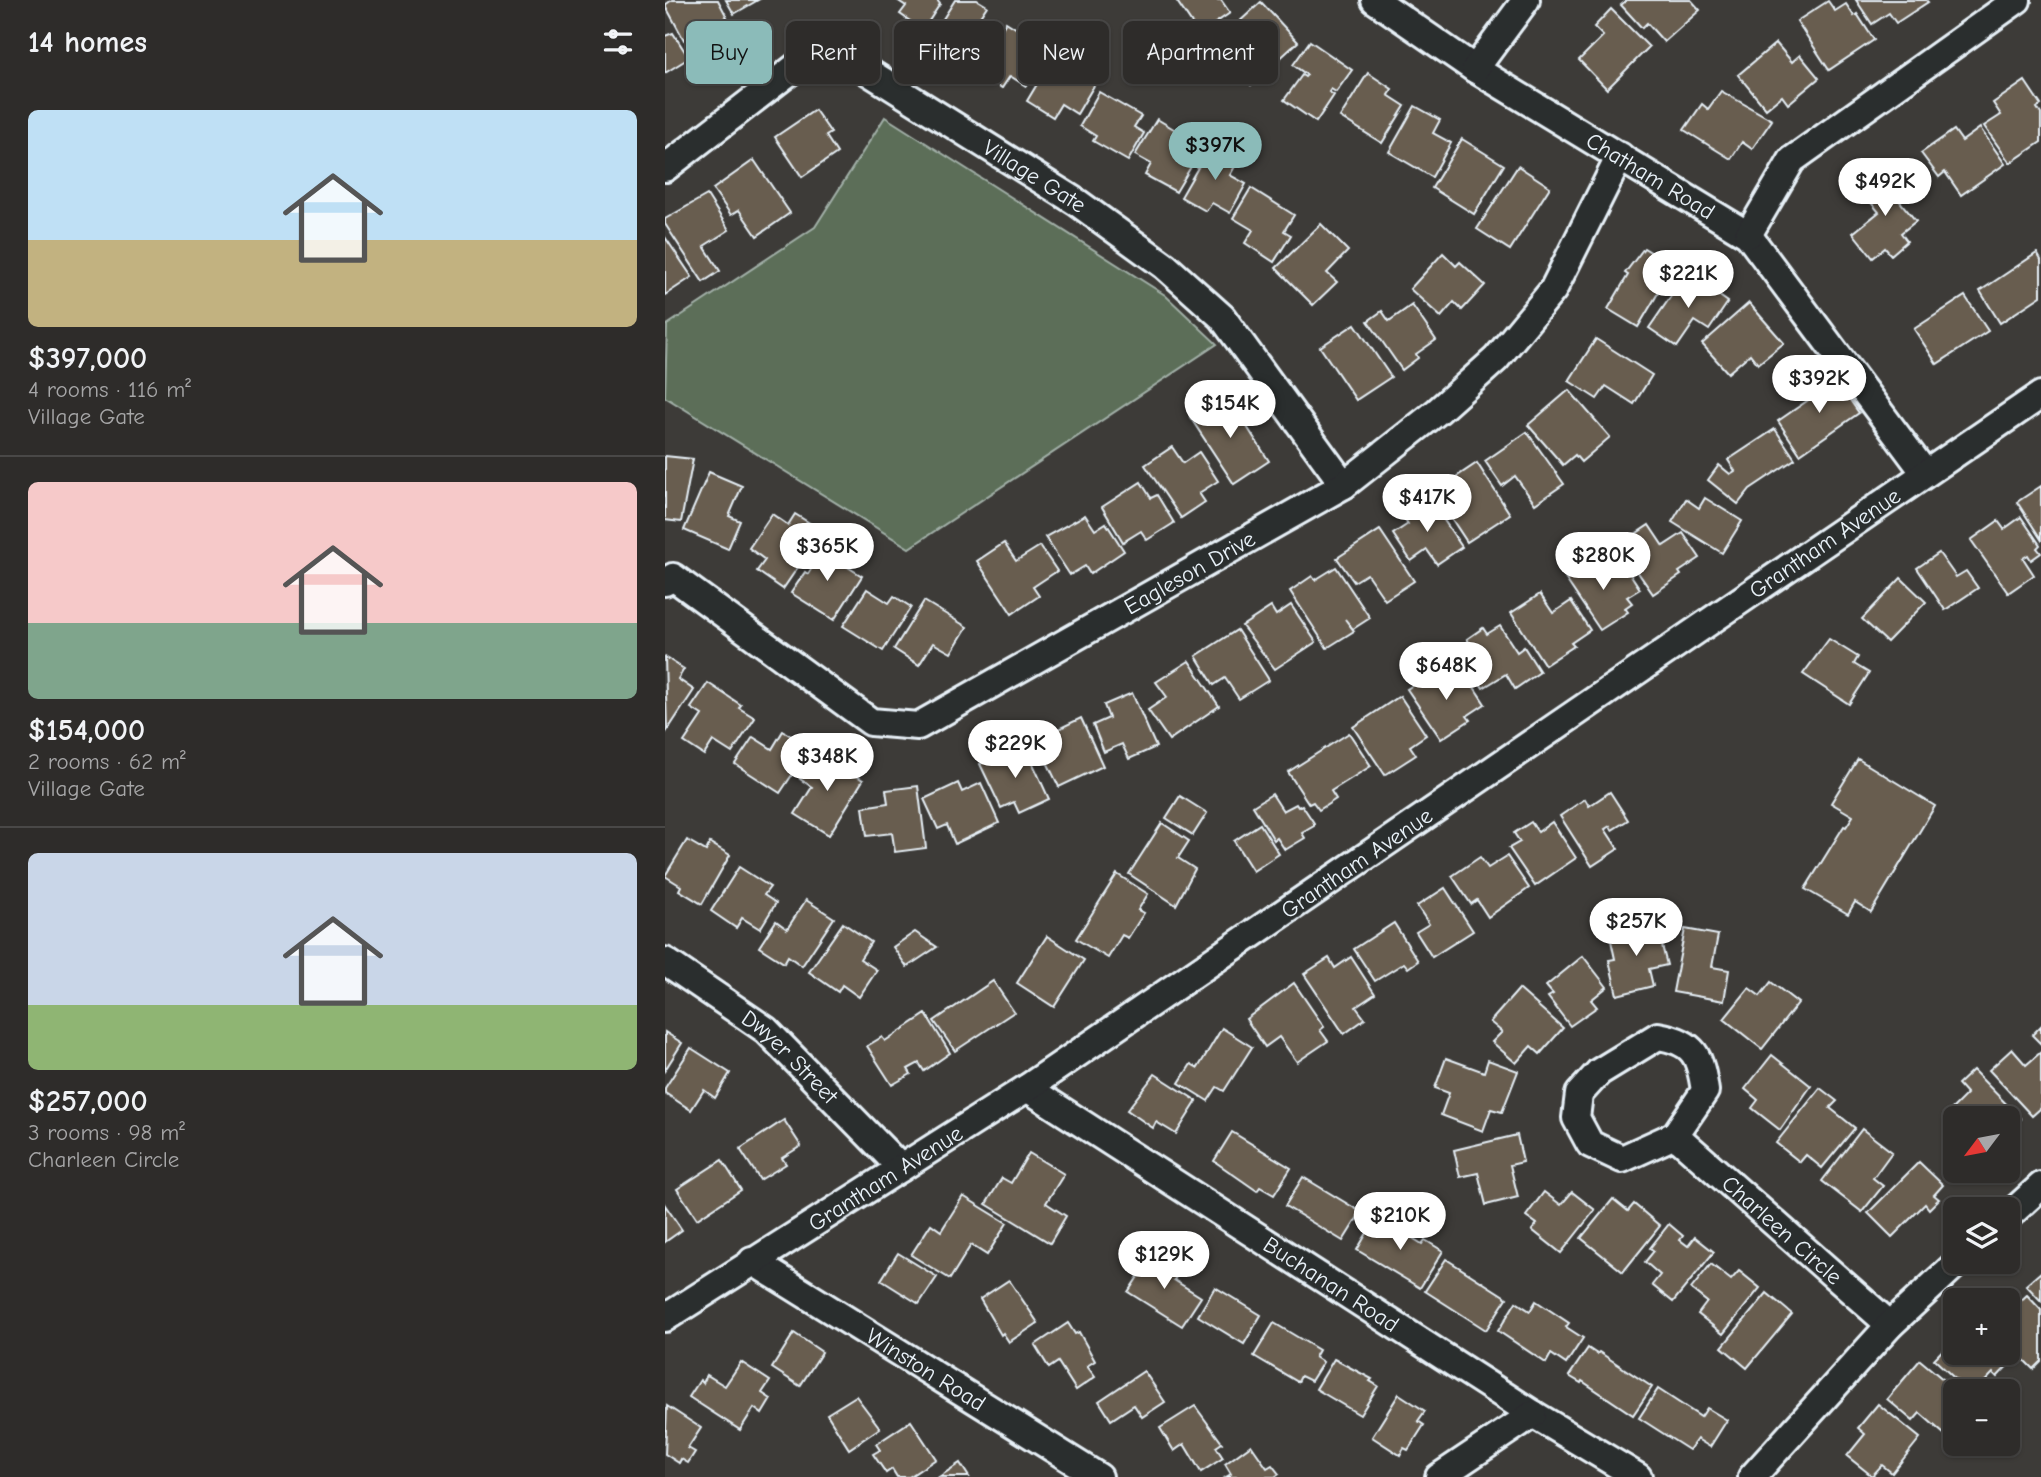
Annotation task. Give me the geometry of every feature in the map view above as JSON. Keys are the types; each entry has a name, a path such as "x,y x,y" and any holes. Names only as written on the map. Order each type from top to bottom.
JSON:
{"street":[{"name":"Chatham Road","path":"1375,0 1475,69 1748,235 1925,473"},
{"path":"1475,69 1526,0"},
{"path":"1748,235 1792,160 2017,0"},
{"name":"Village Gate","path":"665,168 815,52 859,66 1078,203 1165,266 1222,317 1344,485"},
{"name":"Eagleson Drive","path":"665,582 674,577 871,722 918,726 1344,485 1438,411 1496,359 1553,289 1620,156"},
{"name":"Grantham Avenue","path":"665,1318 1027,1088 2041,395"},
{"name":"Dwyer Street","path":"665,961 766,1030 901,1168"},
{"path":"1658,1036 1679,1040 1701,1059 1705,1091 1675,1135 1622,1158 1590,1144 1576,1118 1579,1094 1599,1072 1658,1036"},
{"name":"Buchanan Road","path":"1027,1088 1533,1415 1638,1477"},
{"name":"Charleen Circle","path":"1675,1135 1890,1325"},
{"path":"2020,1205 2041,1186"},
{"name":"Winston Road","path":"751,1261 1099,1477"},
{"path":"1752,1477 1890,1325 1945,1274"},
{"path":"1439,1477 1533,1415"}],"green space":[{"path":"885,117 1165,295 1217,344 909,548 665,397 667,325 815,227"}],"building":[{"path":"672,0 718,0 727,17 720,21 686,21 684,40 665,5"},
{"path":"726,0 758,0 734,14"},
{"path":"897,0 937,0 940,4 929,21 910,21 900,14 906,6"},
{"path":"955,0 977,0 987,6 977,21 942,21"},
{"path":"1176,0 1221,0 1230,13 1218,21 1190,21"},
{"path":"1627,0 1691,0 1700,10 1664,42 1647,23 1642,28 1621,5"},
{"path":"1856,0 1928,2 1896,23 1889,13 1872,24"},
{"path":"1828,1 1835,11 1846,4 1854,16 1857,14 1874,40 1829,70 1797,21"},
{"path":"1261,2 1298,42 1278,60 1278,21 1240,21"},
{"path":"1611,9 1649,47 1607,89 1579,60 1603,36 1594,27"},
{"path":"1006,22 1018,30 1018,81 1010,76 1002,88 996,84 1004,84"},
{"path":"673,33 686,53 686,60 665,73 665,36"},
{"path":"1310,41 1352,70 1336,92 1331,89 1329,92 1334,95 1316,122 1284,100 1302,75 1307,75 1293,65"},
{"path":"1776,43 1792,62 1800,55 1819,78 1788,104 1782,96 1766,109 1738,75"},
{"path":"1368,73 1392,89 1388,95 1405,106 1382,143 1340,117"},
{"path":"2025,81 2041,105 2037,108 2041,114 2041,142 2010,163 1984,126 2001,115 1993,103"},
{"path":"1037,84 1095,84 1077,114 1061,104 1053,117 1027,101"},
{"path":"1721,91 1772,120 1752,149 1742,142 1731,159 1684,130 1702,104 1708,109"},
{"path":"1099,92 1141,116 1134,127 1144,133 1128,161 1093,141 1096,136 1080,126"},
{"path":"1415,106 1440,120 1433,133 1451,143 1432,177 1389,152"},
{"path":"815,110 831,133 826,136 837,153 802,177 775,137"},
{"path":"1157,119 1199,144 1191,158 1195,160 1176,192 1145,175 1151,164 1135,155"},
{"path":"1980,128 2005,164 1961,195 1945,172 1939,177 1921,153 1954,130 1962,141"},
{"path":"1462,139 1504,165 1474,214 1432,188"},
{"path":"1211,145 1238,161 1230,175 1246,184 1230,213 1212,203 1206,211 1181,197"},
{"path":"754,160 790,213 757,236 739,210 731,215 713,189"},
{"path":"1518,166 1550,187 1510,250 1477,229"},
{"path":"1889,171 1905,192 1897,198 1916,221 1901,233 1907,241 1891,255 1885,248 1873,258 1853,233 1879,212 1863,193"},
{"path":"1251,188 1294,215 1284,231 1291,235 1274,262 1245,243 1253,230 1233,218"},
{"path":"707,195 729,230 704,246 720,271 703,282 665,224 665,219"},
{"path":"1321,224 1348,251 1327,273 1337,282 1313,305 1276,268"},
{"path":"665,237 692,277 665,295"},
{"path":"1644,248 1674,266 1638,327 1608,309 1628,275 1625,273"},
{"path":"1443,253 1456,266 1460,262 1485,285 1462,310 1454,302 1441,317 1410,289"},
{"path":"2037,253 2041,260 2041,296 2000,323 1980,291"},
{"path":"1687,273 1728,302 1709,330 1695,321 1677,347 1649,328"},
{"path":"1965,296 1988,331 1937,364 1914,329"},
{"path":"1749,303 1784,343 1758,364 1750,354 1728,373 1702,344"},
{"path":"1412,305 1436,340 1416,354 1418,358 1402,370 1368,321 1382,311 1389,321"},
{"path":"1355,324 1391,377 1356,400 1320,347"},
{"path":"1596,339 1652,375 1634,404 1606,386 1597,399 1569,381"},
{"path":"1831,373 1859,413 1800,454 1778,421 1820,392 1815,384"},
{"path":"1569,390 1610,437 1581,462 1575,455 1563,465 1528,425"},
{"path":"1221,397 1228,408 1233,405 1269,461 1234,484 1190,417"},
{"path":"1775,429 1795,459 1750,489 1738,504 1708,480 1719,465 1730,474 1735,471 1728,460"},
{"path":"1527,432 1564,484 1535,504 1515,476 1502,486 1485,461"},
{"path":"1172,447 1183,463 1199,452 1218,481 1199,493 1205,502 1181,518 1145,465"},
{"path":"665,456 693,459 681,522 665,520"},
{"path":"1477,463 1510,514 1467,542 1440,501 1456,490 1450,481"},
{"path":"709,472 742,486 729,516 740,521 728,549 684,530"},
{"path":"1141,482 1151,498 1157,495 1174,523 1147,540 1141,531 1123,542 1102,507"},
{"path":"2041,486 2041,539 2017,502"},
{"path":"1429,498 1462,547 1437,564 1427,550 1411,561 1393,534 1408,524 1403,516"},
{"path":"1705,498 1742,521 1722,553 1672,522 1686,499 1699,508"},
{"path":"772,514 788,525 795,514 816,527 809,537 815,542 783,589 757,571 765,560 749,548"},
{"path":"1085,515 1095,530 1106,523 1124,551 1090,574 1085,566 1070,575 1045,537"},
{"path":"2021,517 2040,545 2037,548 2041,553 2031,560 2028,555 2023,558 2034,575 2008,593 1971,540 1998,521 2004,529"},
{"path":"1649,525 1663,546 1683,533 1700,558 1653,594 1619,545"},
{"path":"1380,530 1414,581 1385,600 1367,574 1354,582 1337,558"},
{"path":"829,540 842,548 835,559 862,576 834,620 791,593 805,572 808,574"},
{"path":"1004,543 1016,561 1040,546 1057,571 1033,587 1039,596 1012,614 977,561"},
{"path":"1939,553 1956,577 1966,571 1978,588 1945,610 1917,568"},
{"path":"1592,560 1603,576 1623,563 1640,589 1627,597 1632,603 1625,608 1628,612 1600,630 1565,578"},
{"path":"1336,567 1370,618 1353,629 1345,619 1354,631 1327,648 1290,591 1312,576 1315,580"},
{"path":"1901,578 1926,602 1887,642 1862,619"},
{"path":"867,589 889,603 894,596 911,607 883,651 843,626"},
{"path":"1540,594 1553,613 1571,601 1590,630 1571,643 1574,646 1545,665 1511,613"},
{"path":"924,601 967,627 951,653 933,643 919,665 894,649"},
{"path":"1291,605 1316,642 1275,669 1242,626 1271,607 1276,615"},
{"path":"1500,626 1517,652 1524,647 1540,672 1515,689 1506,674 1483,688 1460,653 1471,645 1467,639 1483,628 1487,634"},
{"path":"1237,630 1269,680 1239,699 1225,678 1214,685 1196,656"},
{"path":"1829,639 1858,657 1854,664 1869,673 1849,704 1803,674"},
{"path":"665,657 684,669 678,679 694,690 667,731"},
{"path":"1189,661 1219,706 1169,740 1148,710 1167,697 1156,682"},
{"path":"1436,670 1448,687 1466,675 1485,704 1467,716 1470,720 1441,739 1407,689"},
{"path":"708,683 755,718 732,753 713,741 704,755 684,742 702,715 691,708"},
{"path":"1132,693 1156,747 1129,759 1122,744 1104,752 1093,725 1109,718 1104,705"},
{"path":"1400,696 1426,735 1410,746 1416,755 1385,775 1353,727"},
{"path":"1081,718 1103,766 1059,787 1046,760 1060,754 1050,733"},
{"path":"783,731 810,748 780,793 735,764 753,737 772,749"},
{"path":"1349,733 1371,766 1331,791 1336,799 1319,810 1313,802 1309,804 1288,772"},
{"path":"1024,744 1049,799 1019,813 1014,802 1001,808 980,764"},
{"path":"817,752 863,780 829,835 795,814 812,787 800,779"},
{"path":"1858,759 1935,806 1871,912 1855,902 1848,914 1805,889 1853,816 1831,803"},
{"path":"958,783 962,792 981,783 999,823 955,844 947,825 938,829 924,799"},
{"path":"918,786 926,848 895,852 892,833 867,836 863,807 888,803 886,790"},
{"path":"1610,792 1628,820 1612,830 1610,826 1605,829 1618,849 1592,866 1560,816 1585,799 1589,806"},
{"path":"1272,794 1283,811 1296,804 1298,807 1302,805 1314,823 1314,826 1302,833 1305,838 1285,850 1277,838 1274,840 1253,806"},
{"path":"1180,796 1207,813 1193,835 1166,818"},
{"path":"1531,822 1538,832 1552,822 1576,858 1535,886 1509,848 1520,842 1514,833"},
{"path":"1162,823 1189,841 1178,858 1195,869 1176,905 1129,874"},
{"path":"1260,824 1279,854 1253,871 1234,841"},
{"path":"687,840 706,851 710,843 730,855 702,904 679,890 681,886 665,876"},
{"path":"1507,856 1529,888 1488,917 1477,900 1471,904 1452,876 1480,857 1488,868"},
{"path":"739,867 770,887 764,895 776,903 760,929 742,918 736,928 711,911"},
{"path":"1117,874 1148,894 1138,910 1144,913 1128,938 1122,935 1108,958 1076,939"},
{"path":"1445,888 1473,931 1432,957 1416,932 1429,924 1417,906"},
{"path":"806,900 834,918 802,966 788,956 784,963 759,947 776,921 787,929"},
{"path":"1656,922 1667,965 1649,969 1653,986 1617,995 1609,960 1615,959 1610,936"},
{"path":"843,923 871,942 860,959 877,970 859,997 842,985 838,992 809,972"},
{"path":"1394,923 1418,961 1408,968 1404,963 1375,981 1354,949"},
{"path":"1685,929 1718,935 1712,967 1729,970 1724,1001 1673,992"},
{"path":"915,932 937,947 907,967 893,947"},
{"path":"1047,936 1084,960 1054,1007 1017,983"},
{"path":"1583,956 1607,987 1591,1000 1597,1007 1570,1026 1548,997 1553,994 1546,986"},
{"path":"1351,957 1375,994 1356,1007 1365,1019 1344,1034 1304,974 1329,958 1335,968"},
{"path":"993,981 1014,1012 955,1051 934,1021"},
{"path":"1771,982 1798,1003 1762,1049 1724,1019 1749,988 1760,996"},
{"path":"1294,983 1324,1027 1320,1030 1328,1041 1297,1062 1279,1037 1265,1047 1246,1019"},
{"path":"1519,989 1563,1028 1540,1054 1531,1046 1516,1063 1492,1042 1502,1032 1490,1022"},
{"path":"926,1014 950,1053 924,1071 919,1063 908,1069 911,1074 892,1085 867,1046 882,1037 885,1041"},
{"path":"2041,1026 2041,1044 2032,1035"},
{"path":"1222,1028 1252,1047 1224,1091 1217,1087 1208,1101 1179,1083 1191,1064 1198,1068"},
{"path":"665,1032 682,1043 665,1070"},
{"path":"691,1048 730,1073 715,1098 704,1090 691,1110 665,1093 665,1088"},
{"path":"2012,1049 2026,1065 2041,1052 2041,1108 2032,1116 1989,1070"},
{"path":"1772,1055 1811,1086 1780,1130 1752,1108 1758,1100 1745,1089"},
{"path":"1446,1058 1484,1072 1488,1060 1518,1071 1502,1112 1491,1109 1483,1131 1441,1115 1449,1093 1435,1088"},
{"path":"1973,1070 2008,1106 1955,1106 1967,1094 1958,1084"},
{"path":"1155,1074 1197,1101 1176,1134 1156,1122 1153,1128 1127,1110"},
{"path":"1820,1088 1837,1101 1830,1108 1855,1128 1822,1168 1806,1155 1800,1162 1776,1143"},
{"path":"784,1120 801,1146 782,1158 786,1164 760,1180 740,1149"},
{"path":"1862,1129 1892,1152 1873,1178 1883,1186 1862,1212 1822,1181"},
{"path":"1232,1132 1291,1168 1274,1195 1260,1187 1257,1191 1214,1161"},
{"path":"1517,1135 1523,1162 1510,1165 1518,1197 1486,1205 1478,1173 1460,1177 1454,1150"},
{"path":"1029,1153 1064,1174 1046,1203 1066,1216 1050,1243 986,1204 1002,1178 1011,1183"},
{"path":"722,1160 741,1190 697,1219 677,1189"},
{"path":"1919,1162 1943,1185 1934,1195 1939,1199 1929,1209 1925,1204 1892,1237 1868,1213"},
{"path":"1303,1177 1361,1212 1343,1241 1285,1206"},
{"path":"1544,1192 1561,1205 1572,1192 1595,1210 1561,1253 1532,1230 1537,1224 1526,1216"},
{"path":"963,1196 1007,1223 987,1255 971,1245 950,1279 911,1255 931,1224 941,1231"},
{"path":"1613,1199 1628,1211 1634,1204 1660,1226 1623,1272 1581,1238"},
{"path":"665,1205 682,1230 665,1242"},
{"path":"1377,1216 1422,1244 1425,1240 1443,1251 1420,1288 1357,1250"},
{"path":"1669,1224 1683,1236 1680,1240 1688,1246 1695,1237 1714,1252 1673,1302 1652,1285 1660,1275 1645,1262 1654,1251 1650,1248"},
{"path":"898,1253 937,1277 919,1304 881,1280"},
{"path":"1153,1254 1180,1271 1174,1280 1201,1297 1182,1326 1128,1292"},
{"path":"1446,1259 1507,1298 1486,1330 1425,1291"},
{"path":"1711,1264 1731,1280 1739,1271 1760,1288 1723,1334 1698,1314 1707,1302 1691,1289"},
{"path":"2041,1272 2041,1301 2026,1285"},
{"path":"1009,1280 1038,1323 1009,1342 1003,1333 1001,1335 980,1299"},
{"path":"1215,1287 1261,1315 1244,1344 1198,1316"},
{"path":"1767,1293 1792,1314 1747,1368 1722,1347"},
{"path":"2027,1295 2041,1310 2041,1361 2033,1369 2020,1356 2020,1301"},
{"path":"1536,1301 1569,1323 1566,1327 1583,1338 1566,1364 1551,1354 1546,1363 1498,1331 1516,1302 1530,1311"},
{"path":"1068,1323 1075,1334 1079,1332 1095,1361 1087,1366 1095,1377 1076,1390 1058,1362 1049,1368 1035,1345"},
{"path":"1274,1323 1319,1350 1315,1357 1323,1362 1311,1381 1301,1376 1298,1382 1254,1356"},
{"path":"794,1333 822,1352 800,1386 772,1368"},
{"path":"1588,1348 1597,1354 1599,1352 1652,1387 1633,1415 1582,1381 1581,1383 1569,1376"},
{"path":"1943,1350 1943,1365 2008,1365 1997,1377 1993,1373 1987,1379 1955,1379 1934,1359"},
{"path":"1334,1359 1372,1379 1370,1381 1378,1386 1360,1415 1316,1389"},
{"path":"1920,1360 1943,1379 1943,1433 1920,1413 1913,1421 1887,1399"},
{"path":"741,1362 770,1381 762,1393 771,1399 762,1414 754,1408 740,1430 689,1397 700,1380 703,1383 707,1375 725,1386"},
{"path":"1144,1371 1165,1402 1142,1417 1134,1405 1111,1420 1099,1401"},
{"path":"1658,1389 1701,1417 1707,1408 1727,1420 1710,1447 1697,1439 1689,1450 1639,1418"},
{"path":"1399,1394 1425,1411 1418,1421 1424,1425 1408,1450 1404,1448 1400,1455 1372,1437"},
{"path":"856,1396 880,1428 849,1449 827,1414"},
{"path":"1878,1404 1920,1438 1892,1473 1882,1465 1872,1476 1847,1456 1865,1434 1858,1428"},
{"path":"667,1406 701,1428 688,1448 695,1452 688,1463 681,1459 679,1463 665,1454"},
{"path":"1195,1406 1222,1443 1216,1447 1223,1458 1201,1472 1184,1444 1174,1451 1160,1428"},
{"path":"911,1421 936,1459 909,1477 897,1477 892,1469 886,1473 873,1454 880,1450 876,1444"},
{"path":"1251,1445 1267,1468 1272,1465 1279,1474 1275,1477 1226,1477 1231,1474 1225,1464"},
{"path":"960,1463 969,1477 939,1477"}]}
